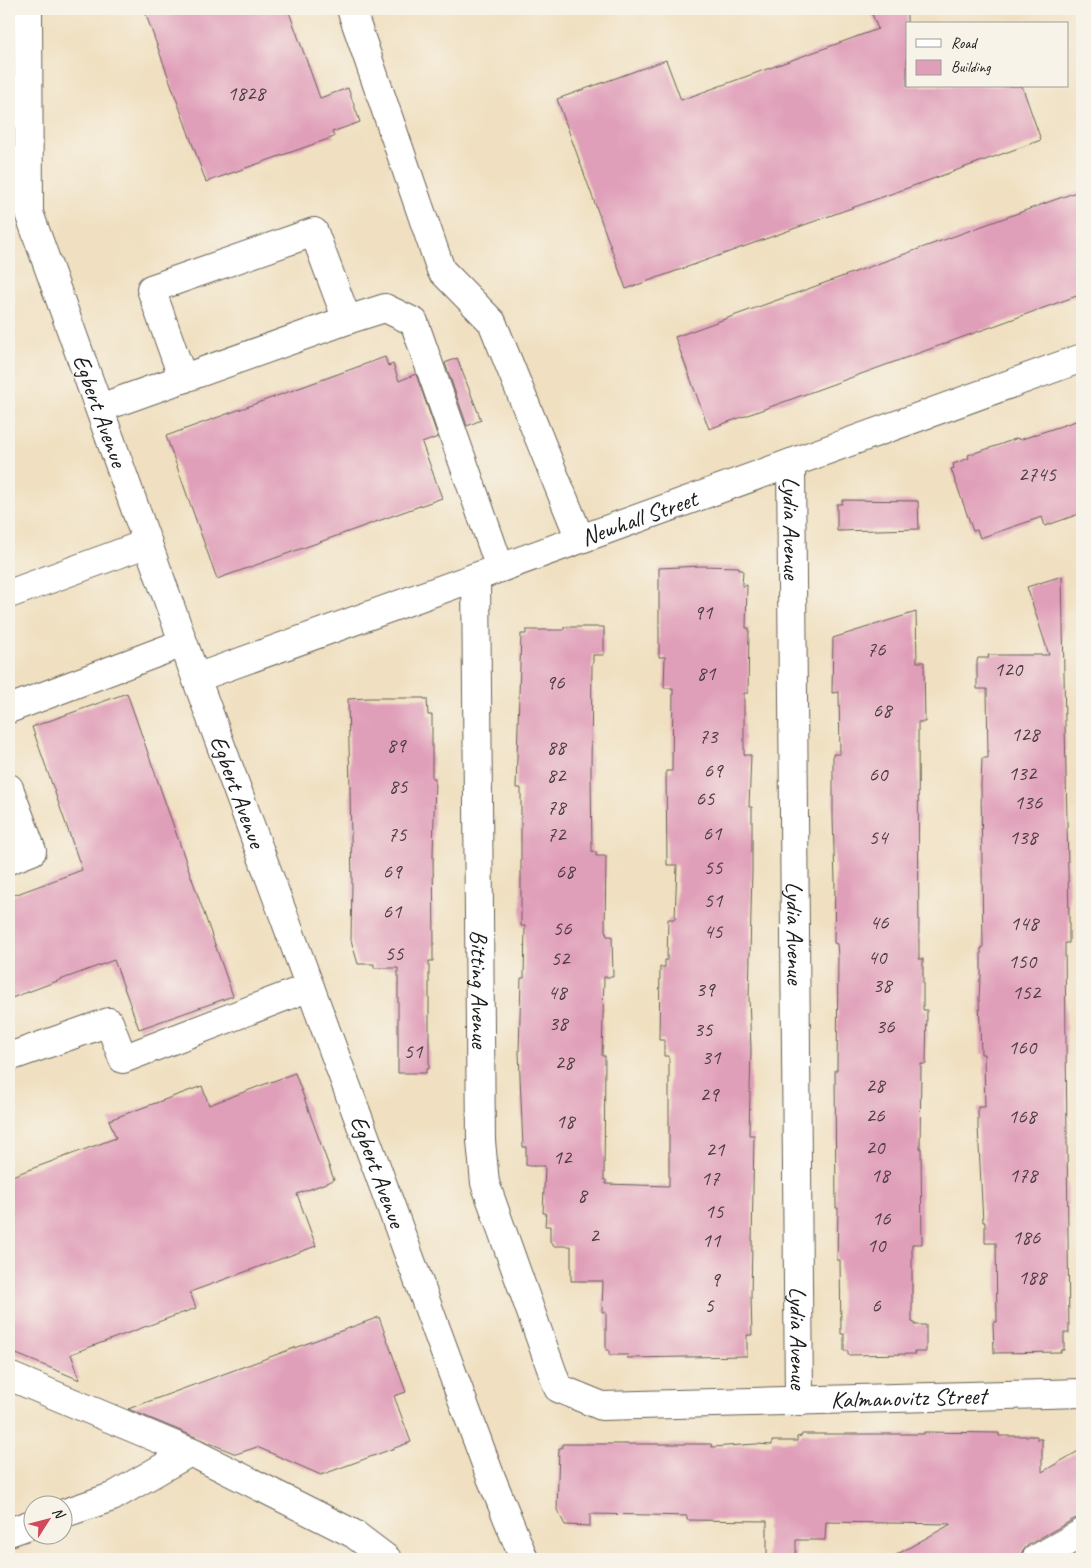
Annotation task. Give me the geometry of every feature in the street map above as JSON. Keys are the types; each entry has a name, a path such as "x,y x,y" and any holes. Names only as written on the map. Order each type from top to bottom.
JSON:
{"street":[{"name":"Egbert Avenue","path":"28,9 18,50 29,213 196,678 521,1558"},
{"path":"352,9 441,270 492,322 580,539"},
{"path":"100,408 183,379 347,320 314,232 151,289 183,379"},
{"name":"Bitting Avenue","path":"347,320 385,308 414,322 488,573 481,1141 485,1183 558,1388"},
{"name":"Newhall Street","path":"196,678 1082,358"},
{"name":"Lydia Avenue","path":"791,464 799,1402"},
{"path":"9,594 148,543"},
{"path":"9,709 184,643"},
{"path":"9,788 32,851 9,860"},
{"path":"9,1057 109,1022 123,1059 310,987"},
{"path":"9,1376 190,1452 354,1534 387,1559"},
{"name":"Kalmanovitz Street","path":"558,1388 602,1406 1082,1393"},
{"path":"72,1511 112,1498 190,1452"},
{"path":"9,1532 22,1527"},
{"path":"1036,1559 1082,1533"}],"building":[{"path":"144,9 288,9 320,98 348,88 360,122 332,132 334,137 206,182"},
{"path":"870,9 907,9 906,88 1023,88 1041,140 626,289 557,99 666,60 681,100 878,29"},
{"path":"1082,190 1082,294 709,429 675,337"},
{"path":"385,357 388,366 393,364 399,381 416,374 438,437 422,443 442,498 217,579 166,436"},
{"path":"457,358 481,420 467,426 445,363"},
{"path":"1082,419 1082,513 1045,526 1042,517 980,538 977,530 973,531 951,469 954,468 953,464 969,458 968,455"},
{"path":"842,500 918,501 919,529 837,531 837,504 842,504"},
{"path":"739,567 739,570 743,570 742,586 747,585 746,628 749,628 748,693 744,693 744,755 751,755 749,807 752,807 749,1135 754,1135 752,1335 747,1335 747,1356 627,1358 628,1355 609,1355 609,1350 606,1350 606,1312 602,1312 603,1281 571,1281 571,1246 553,1246 553,1243 550,1243 550,1226 545,1226 546,1213 543,1213 545,1166 526,1165 526,1147 523,1147 519,1053 521,978 524,978 525,926 521,926 521,788 516,788 521,634 526,634 526,630 564,630 564,627 604,627 604,655 593,655 592,663 591,774 592,852 596,852 596,856 606,856 605,930 607,936 612,936 613,977 604,977 602,1056 605,1056 604,1180 606,1180 606,1184 669,1186 669,1056 664,1056 664,1040 659,1040 660,967 665,967 665,960 667,960 668,919 675,919 677,865 667,865 666,771 672,771 673,688 664,688 665,657 659,657 659,568"},
{"path":"1062,576 1069,919 1069,943 1065,943 1069,1333 1064,1333 1064,1350 1061,1350 1061,1352 994,1353 993,1322 997,1322 996,1243 985,1243 978,1127 978,1107 985,1107 984,1054 981,1054 979,998 981,948 983,948 982,758 988,758 987,689 977,689 977,661 978,658 989,658 988,655 1049,655 1027,587"},
{"path":"916,612 917,662 924,662 925,722 918,722 919,959 923,959 923,1010 927,1010 926,1064 921,1064 922,1244 912,1244 912,1322 915,1325 926,1325 926,1352 914,1352 915,1354 848,1355 848,1351 844,1351 844,1334 841,1334 840,1260 837,1260 838,1208 836,1208 835,1070 837,1070 838,956 837,944 834,943 833,754 840,754 839,692 832,693 833,638"},
{"path":"127,693 233,996 139,1029 114,960 9,999 9,897 82,870 32,727"},
{"path":"424,698 427,699 428,715 432,715 432,778 435,778 433,855 434,944 433,961 429,961 429,1069 426,1069 426,1073 398,1073 398,968 374,968 374,964 358,964 351,940 352,882 348,699"},
{"path":"295,1073 334,1180 297,1194 316,1246 190,1292 196,1308 71,1354 80,1380 9,1351 9,1177 116,1138 109,1120 202,1086 209,1105"},
{"path":"379,1317 406,1392 394,1396 411,1442 321,1475 257,1447 236,1454 128,1409"},
{"path":"924,1432 999,1433 999,1436 1037,1436 1037,1439 1042,1439 1042,1472 1082,1449 1082,1517 1074,1519 1028,1545 1022,1552 1020,1559 889,1559 951,1524 826,1522 825,1540 796,1540 796,1558 767,1558 767,1521 687,1520 687,1516 590,1514 590,1526 565,1525 557,1510 559,1448 562,1448 562,1444 711,1444 712,1447 756,1444 772,1445 772,1441 797,1441 797,1437 802,1434 924,1434"}]}
